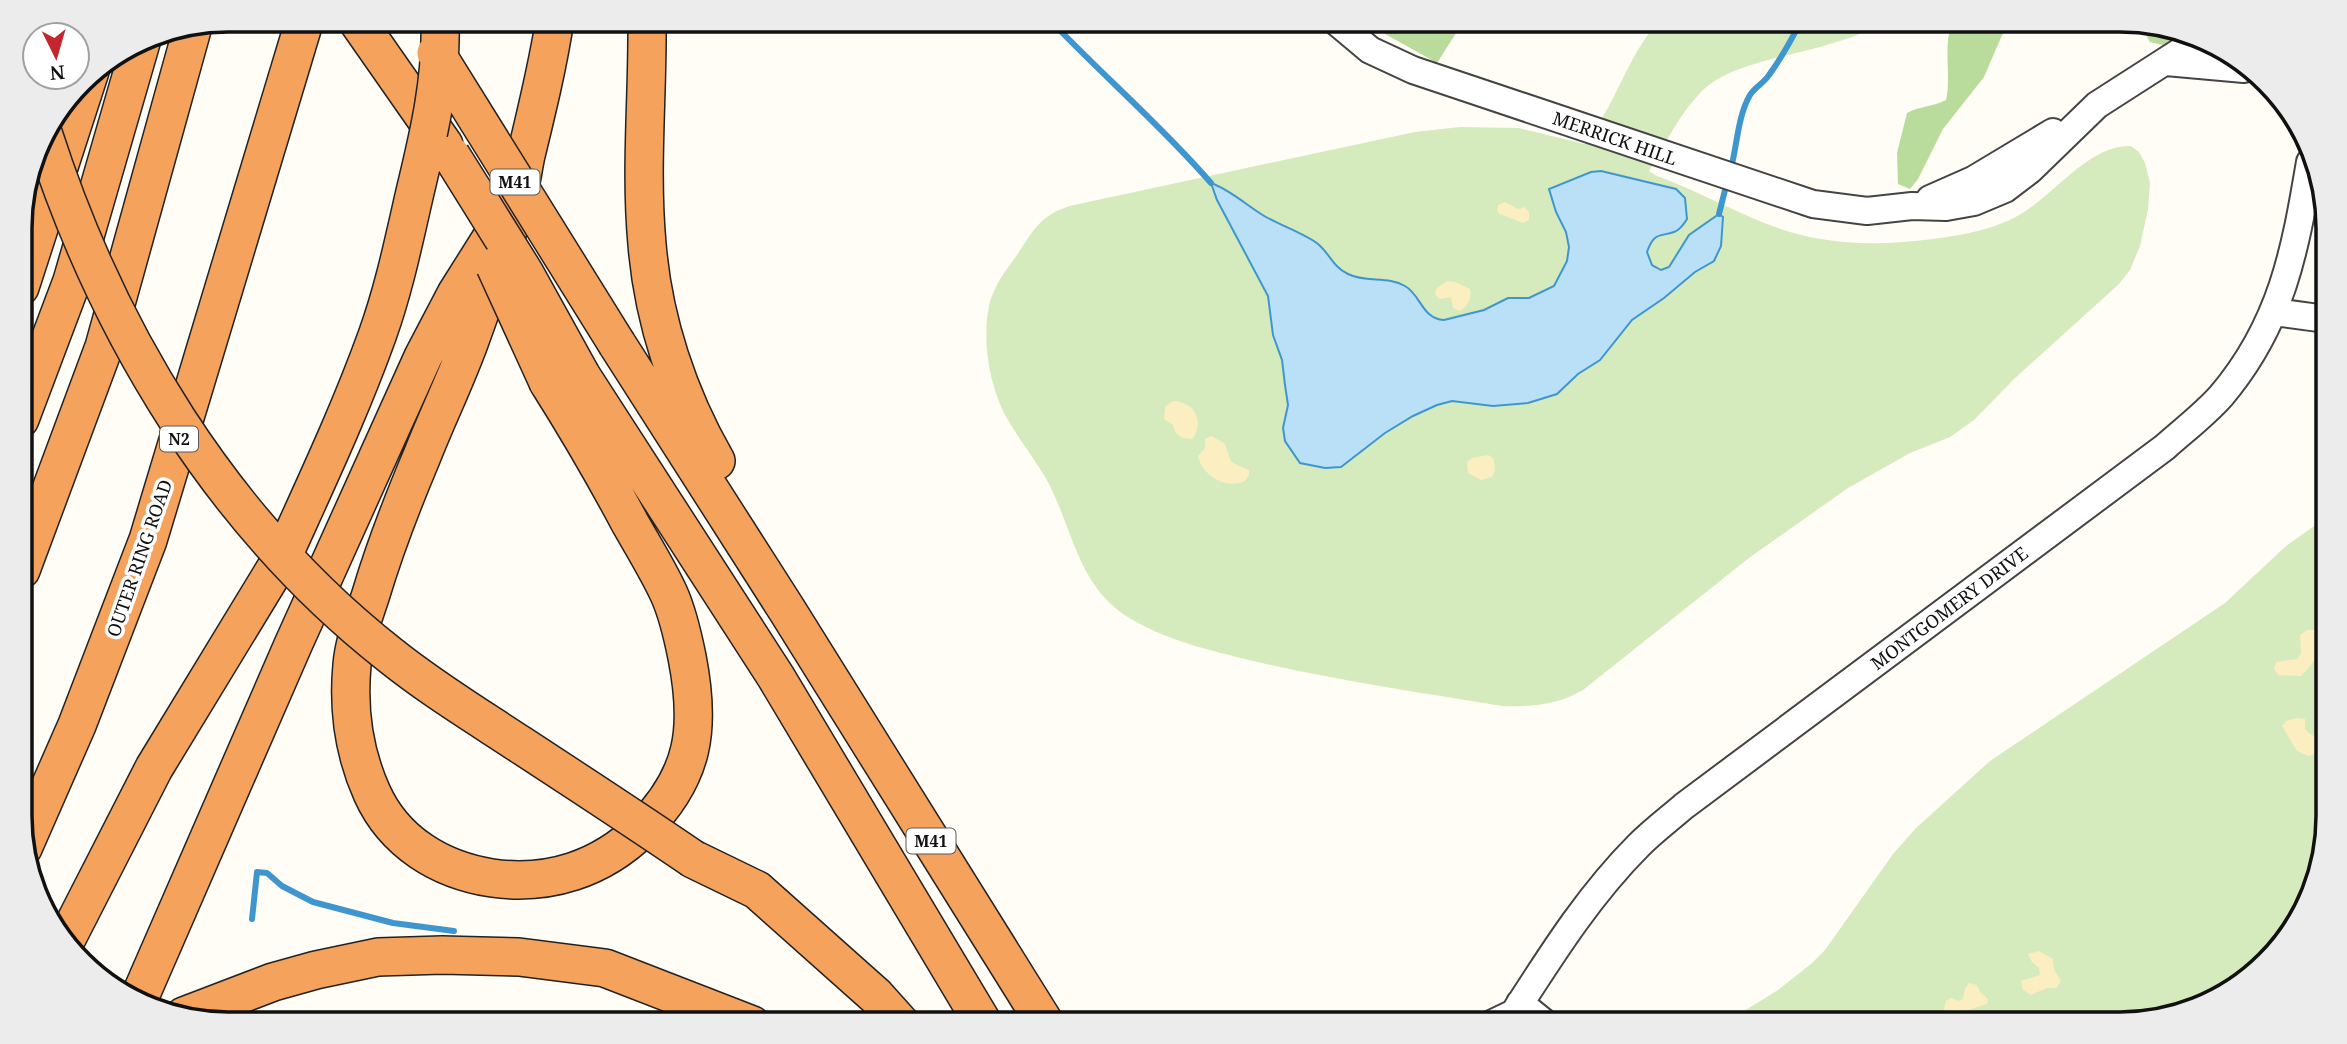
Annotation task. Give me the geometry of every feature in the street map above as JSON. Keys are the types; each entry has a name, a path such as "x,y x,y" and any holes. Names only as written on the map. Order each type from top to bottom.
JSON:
{"highway":[{"name":"OUTER RING ROAD","path":"32,828 77,725 148,540 301,31"},
{"name":"M41","path":"364,31 451,155 524,272 565,378 776,677 976,1012"},
{"name":"M41","path":"422,31 1038,1012"},
{"path":"70,933 153,768 283,555 338,433 372,347 398,268 432,122 441,55 440,31"},
{"path":"553,31 547,71 516,206 468,345 378,571 352,661 351,702 355,742 365,777 378,807 396,831 424,855 455,870 494,878 546,878 573,873 590,867 627,844 651,820 677,786 689,755 695,727 694,693 671,597 590,447 565,378"},
{"path":"647,31 647,244 666,345 681,390 706,443 782,570 800,610 816,657"},
{"path":"31,540 104,347 191,35"},
{"path":"32,388 72,281 138,54"},
{"path":"32,250 82,96"},
{"path":"48,149 57,178 94,265 130,339 198,452 235,502 288,564 390,656 467,710 693,859 757,890 876,996 890,1012"},
{"path":"142,992 293,645 423,357 483,249 516,206"},
{"path":"199,1010 274,982 377,957 442,955 519,957 606,968 719,1012"}],"street":[{"name":"MERRICK HILL","path":"1347,31 1370,50 1412,70 1813,204 1867,211 1912,206 1973,180 2086,114 2178,53 2196,47"},
{"path":"2166,62 2233,68"},
{"name":"MONTGOMERY DRIVE","path":"1513,1012 1581,912 1640,844 1684,806 2165,447 2220,397 2260,342 2275,312 2298,232 2308,174"},
{"path":"2275,312 2316,318"}],"green space":[{"path":"1380,31 1457,31 1437,63"},
{"path":"1652,31 1867,31 1739,69 1713,82 1702,91 1680,119 1649,171 1756,220 1808,237 1843,242 1897,242 1933,239 1980,230 2003,223 2024,212 2074,171 2102,153 2116,147 2131,146 2139,152 2145,163 2150,183 2148,209 2140,246 2130,270 2119,284 2015,378 1974,420 1950,437 1910,453 1848,488 1749,558 1583,690 1564,699 1534,705 1502,706 1292,669 1179,641 1131,619 1113,606 1099,592 1088,575 1048,482 1005,415 988,362 986,333 991,299 1004,273 1040,223 1063,208 1074,205 1415,132 1460,127 1519,128 1585,144"},
{"path":"1950,31 2004,31 1984,77 1943,129 1918,179 1910,189 1898,184 1897,153 1907,113 1946,100"},
{"path":"2145,33 2177,41 2163,45 2150,42"},
{"path":"2316,525 2315,829 2312,855 2301,891 2275,936 2249,964 2206,992 2182,1002 2158,1009 2132,1012 1742,1012 1778,990 1825,950 1893,854 1916,828 1990,761 2225,603 2286,546"}],"sand":[{"path":"1505,202 1518,209 1525,207 1529,212 1529,220 1523,223 1500,214 1497,211 1498,205"},
{"path":"1447,281 1470,289 1469,302 1460,311 1453,308 1451,297 1440,299 1435,294 1436,289"},
{"path":"1173,401 1187,405 1196,414 1198,425 1193,439 1182,438 1175,432 1173,425 1164,419 1165,407"},
{"path":"1211,436 1224,443 1233,463 1249,470 1245,481 1231,484 1223,482 1204,470 1198,456 1205,448 1205,439"},
{"path":"1488,455 1493,458 1494,463 1492,477 1481,480 1468,473 1467,462 1472,458"},
{"path":"2307,630 2316,630 2316,658 2301,676 2278,675 2274,669 2276,662 2297,659 2301,653 2300,635"},
{"path":"2305,719 2305,729 2316,737 2316,754 2308,756 2297,751 2282,726 2286,721"},
{"path":"2039,951 2053,959 2054,970 2061,981 2056,988 2047,988 2031,995 2023,990 2021,981 2040,975 2039,968 2028,954"},
{"path":"1969,983 1977,985 1988,999 1987,1004 1965,1012 1946,1012 1946,1001 1951,998 1959,1001 1963,999"}],"water":[{"path":"1601,171 1676,189 1685,198 1687,219 1678,230 1658,236 1652,241 1647,252 1652,265 1661,270 1669,267 1689,235 1719,214 1723,217 1721,246 1714,261 1695,272 1632,320 1600,360 1578,374 1557,394 1528,403 1493,406 1452,401 1437,405 1385,433 1341,467 1325,468 1300,463 1285,441 1283,428 1288,405 1282,360 1273,335 1268,296 1217,200 1211,183 1266,217 1313,241 1348,274 1405,286 1431,316 1444,320 1484,310 1508,298 1529,298 1554,286 1567,261 1569,247 1549,189 1591,172"}],"waterway":[{"path":"1061,31 1211,183"},
{"path":"1731,168 1746,103 1752,92 1774,68 1796,31"},
{"path":"1719,214 1727,182"},
{"path":"252,919 257,872 267,873 282,886 313,902 393,923 454,931"}]}
